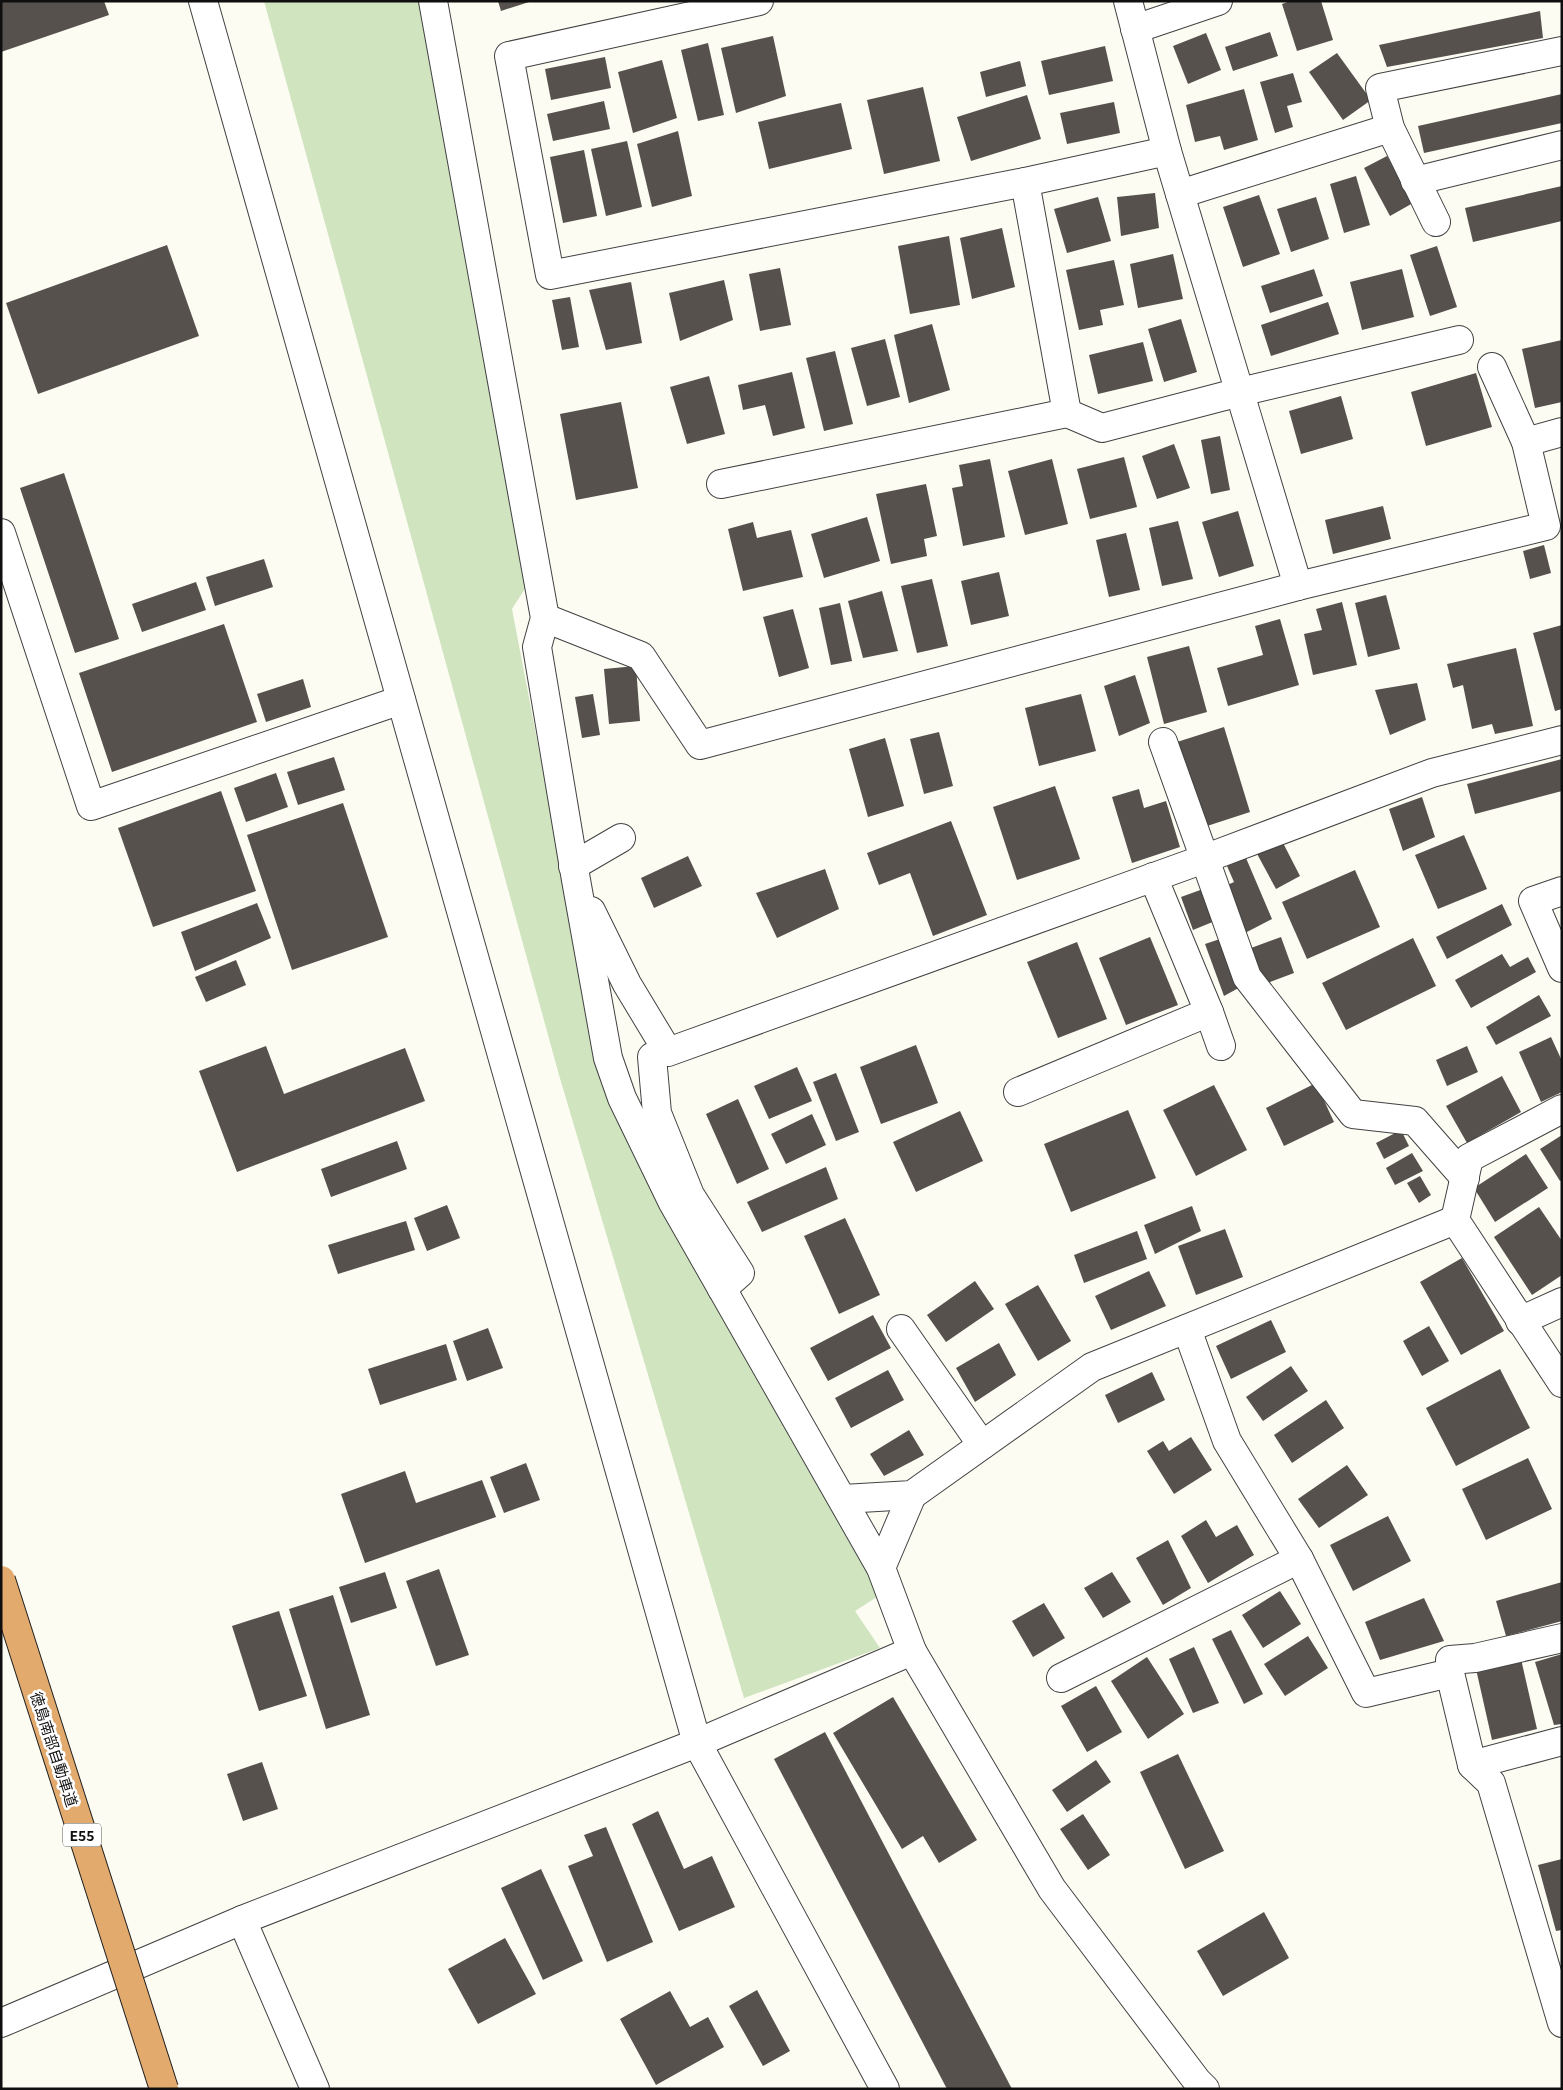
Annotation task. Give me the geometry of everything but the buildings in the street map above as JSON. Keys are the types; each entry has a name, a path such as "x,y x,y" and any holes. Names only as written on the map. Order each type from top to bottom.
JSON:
{"highway":[{"name":"徳島南部自動車道","path":"1,1580 164,2089"}],"street":[{"path":"203,1 697,1743 884,2089"},
{"path":"433,1 546,618 537,647 574,873 608,1058 622,1098 681,1198 722,1289 843,1498 881,1568 912,1651 1052,1889 1205,2089"},
{"path":"759,1 509,56 550,276 1025,182 1167,151"},
{"path":"1128,1 1167,151 1298,586"},
{"path":"1135,29 1218,1"},
{"path":"1436,222 1390,128 1380,88 1562,51"},
{"path":"1180,194 1390,128"},
{"path":"1415,181 1562,145"},
{"path":"1025,182 1067,413"},
{"path":"721,484 1067,413 1102,428 1240,392 1458,340"},
{"path":"546,618 641,656 700,745 1298,586 1546,526 1526,442 1492,367"},
{"path":"1526,442 1562,432"},
{"path":"1,533 91,806 401,700"},
{"path":"613,1072 1204,859 1432,773 1562,740"},
{"path":"1163,742 1247,977 1353,1114 1415,1121 1465,1178"},
{"path":"574,873 620,838"},
{"path":"574,873 660,1054 657,1113 681,1198"},
{"path":"1153,877 1209,1012 1221,1046"},
{"path":"1562,891 1533,901 1562,968"},
{"path":"1018,1092 1209,1012"},
{"path":"1562,1109 1469,1158 1455,1220 1562,1383"},
{"path":"881,1568 912,1495 1092,1367 1455,1220"},
{"path":"1520,1321 1562,1302"},
{"path":"1187,1328 1226,1441 1299,1560 1366,1693 1450,1673"},
{"path":"901,1329 982,1445"},
{"path":"843,1498 912,1495"},
{"path":"1061,1678 1299,1560"},
{"path":"1562,1638 1476,1658 1450,1660 1450,1673 1472,1765 1490,1783 1552,1955 1562,2023"},
{"path":"1,2023 242,1920 697,1743 912,1651"},
{"path":"1472,1765 1562,1741"},
{"path":"242,1920 315,2089"}],"green space":[{"path":"264,1 419,1 526,587 512,609 603,1084 880,1595 855,1611 880,1648 744,1698 559,1075"}]}
